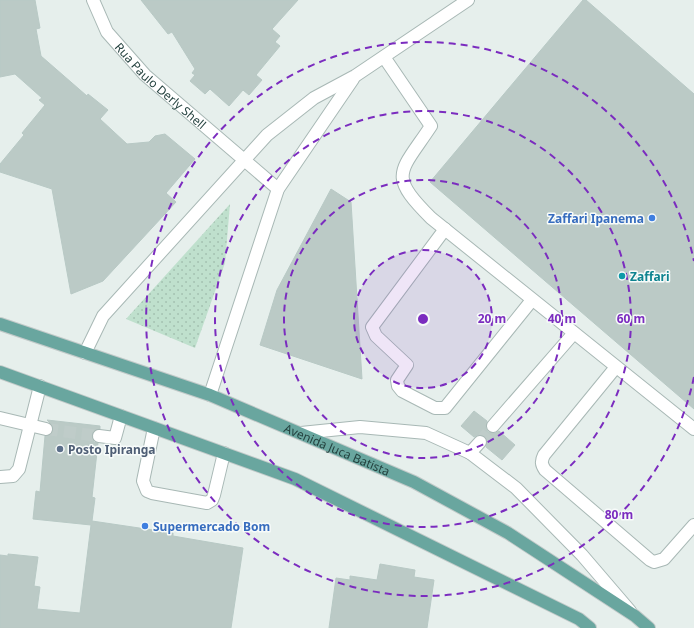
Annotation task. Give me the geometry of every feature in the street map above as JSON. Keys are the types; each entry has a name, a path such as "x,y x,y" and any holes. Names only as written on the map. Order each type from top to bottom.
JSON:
{"main road":[{"name":"Avenida Juca Batista","path":"0,324 210,395 414,482 508,533 634,616 649,628"},
{"path":"0,372 295,479 579,619 590,628"}],"street":[{"name":"Rua Paulo Derly Shell","path":"93,0 106,32 145,75 278,189"},
{"path":"85,353 103,316 267,135 314,98 355,76 468,0"},
{"path":"384,57 431,126 404,167 402,183 412,199 445,229 532,300 616,367 691,422"},
{"path":"210,395 278,189 355,76"},
{"path":"445,229 372,327 376,336 408,365 397,380 398,386 402,391 436,408 440,409 449,405 532,300"},
{"path":"493,426 574,333"},
{"path":"616,367 544,455 542,465 545,470 654,562 664,559 694,525"},
{"path":"0,477 8,477 17,474 40,386"},
{"path":"99,436 114,438 121,416"},
{"path":"0,418 46,428"},
{"path":"300,433 360,427 426,433 470,453 516,488 582,555 634,616"},
{"path":"154,428 143,481 147,491 152,493 202,503 212,500 224,453"},
{"path":"470,453 480,442"}],"green space":[{"path":"230,204 225,263 195,348 126,319"}],"building":[{"path":"0,0 35,0 40,28 36,29 41,56 87,96 88,94 108,110 100,119 127,144 149,142 155,136 165,134 195,159 166,193 176,202 103,281 71,294 52,189 0,172 0,164 24,135 22,133 45,105 39,100 42,98 15,74 0,77"},
{"path":"141,0 298,0 272,29 280,36 275,42 280,46 256,75 262,80 249,95 243,90 229,106 210,89 205,94 190,81 195,75 192,73 195,69 172,32 168,34"},
{"name":"Zaffari","path":"583,0 586,0 694,94 694,409 430,182"},
{"path":"331,189 351,202 362,379 260,345 277,290"},
{"path":"474,411 487,421 486,428 488,432 495,433 499,431 515,445 502,460 486,447 487,440 485,436 478,435 474,437 461,426"},
{"path":"47,420 100,426 100,429 93,431 92,435 94,442 98,443 92,497 95,498 92,521 173,533 173,536 243,548 231,628 0,628 0,555 8,556 8,554 38,557 34,586 40,587 37,609 80,613 91,525 33,519 36,491 40,492 45,436 51,434 53,430 51,424"},
{"path":"380,564 415,570 414,577 434,580 427,628 329,628 336,578 350,580 350,576 377,580"}],"tunnel":[{"path":"480,442 493,426"},
{"path":"46,429 99,436"}],"place":[{"name":"Zaffari Ipanema","path":"652,218"},
{"name":"Zaffari","path":"622,276"},
{"name":"Posto Ipiranga","path":"60,449"},
{"name":"Supermercado Bom","path":"145,526"}]}
